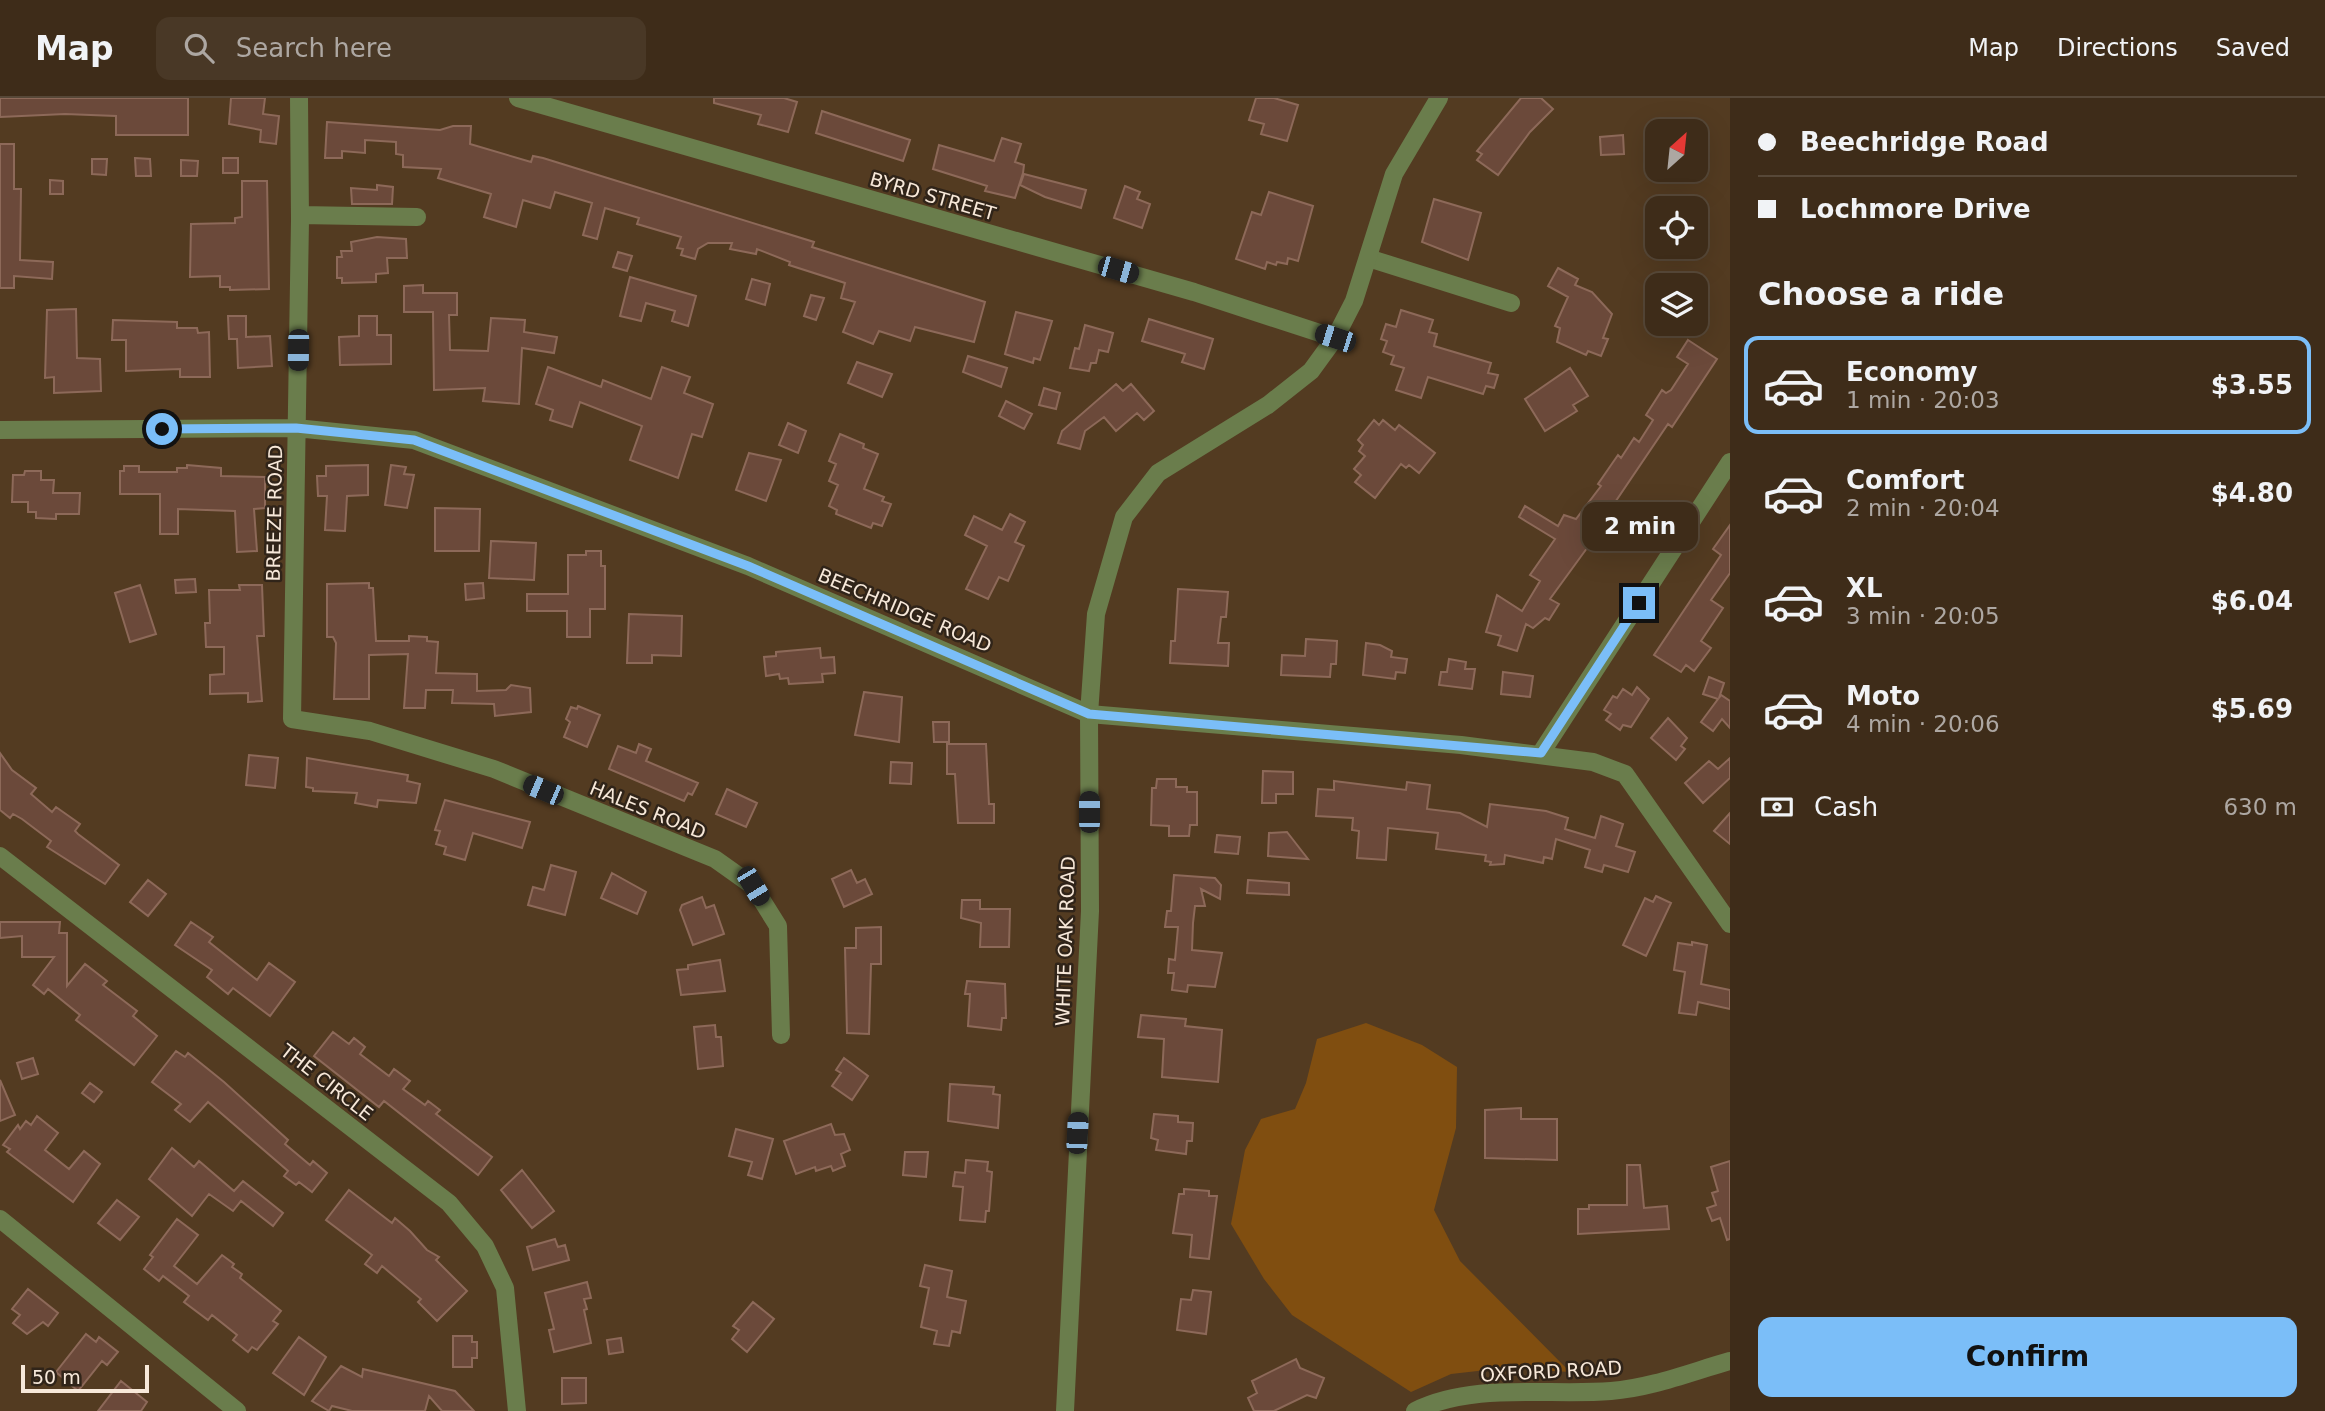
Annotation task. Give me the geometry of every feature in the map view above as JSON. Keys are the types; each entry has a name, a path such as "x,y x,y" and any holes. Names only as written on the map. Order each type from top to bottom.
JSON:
{"street":[{"name":"BREEZE ROAD","path":"292,719 300,215 299,98"},
{"name":"BYRD STREET","path":"518,98 1194,292 1335,338"},
{"name":"WHITE OAK ROAD","path":"1065,1411 1090,911 1089,714 1096,614 1124,517 1158,473 1268,405 1311,370 1335,338 1354,301 1394,174 1439,98"},
{"path":"300,215 417,218"},
{"path":"1368,258 1511,303"},
{"name":"BEECHRIDGE ROAD","path":"0,430 296,428 414,440 748,566 1089,714 1541,753 1593,762 1625,774 1730,924"},
{"path":"1541,753 1730,462"},
{"name":"HALES ROAD","path":"292,719 370,731 494,769 715,859 753,886 778,926 781,1035"},
{"name":"THE CIRCLE","path":"0,856 449,1203 485,1246 505,1288 517,1411"},
{"path":"0,1219 237,1411"},
{"name":"OXFORD ROAD","path":"1415,1411 1447,1398 1613,1391 1730,1361"}],"shaded area":[{"path":"1366,1023 1422,1045 1457,1067 1456,1128 1434,1210 1460,1261 1570,1372 1504,1368 1451,1374 1411,1392 1292,1315 1264,1279 1231,1224 1245,1150 1261,1119 1295,1109 1306,1083 1317,1039"}],"building":[{"path":"0,98 188,98 188,135 116,135 116,116 65,114 0,117"},
{"path":"231,98 265,98 263,114 279,116 276,144 260,142 261,130 229,124"},
{"path":"714,98 784,98 797,102 788,132 758,124 761,115 714,103"},
{"path":"1256,98 1274,98 1298,105 1287,141 1261,134 1264,124 1249,120"},
{"path":"1521,98 1541,98 1553,109 1530,132 1498,175 1477,160 1482,154 1477,151"},
{"path":"822,111 910,140 903,161 816,133"},
{"path":"327,122 440,130 453,126 471,126 470,144 531,162 533,156 543,158 814,242 812,247 985,302 974,342 915,327 910,341 879,331 873,344 843,332 855,302 841,298 845,283 789,265 790,262 757,249 756,254 730,249 732,243 708,243 698,249 695,259 681,255 683,249 677,248 681,237 637,224 639,218 605,208 597,239 583,235 592,203 555,192 550,208 523,200 516,227 484,217 491,194 438,178 441,169 403,167 403,155 396,154 396,142 365,140 365,153 342,151 342,158 325,158"},
{"path":"1623,135 1624,154 1601,155 1600,137"},
{"path":"1002,138 1021,144 1015,162 1024,165 1015,198 985,191 987,186 933,169 939,145 994,161"},
{"path":"0,144 14,144 14,189 21,189 20,260 53,262 52,279 14,276 14,288 0,288"},
{"path":"135,158 150,159 151,176 136,176"},
{"path":"223,158 238,158 238,173 223,173"},
{"path":"92,159 107,159 106,175 92,174"},
{"path":"181,160 198,161 197,176 181,176"},
{"path":"1024,174 1086,190 1081,208 1045,197 1020,185"},
{"path":"50,180 63,181 63,194 50,194"},
{"path":"242,181 267,181 269,289 230,290 230,287 220,287 220,276 190,277 191,224 235,223 235,218 242,217"},
{"path":"377,185 393,187 392,204 352,204 351,188 377,190"},
{"path":"1125,186 1140,192 1137,199 1150,204 1142,228 1114,218"},
{"path":"1269,192 1313,206 1298,261 1288,258 1287,264 1267,262 1265,269 1236,259 1252,212 1261,215"},
{"path":"1434,199 1481,213 1468,260 1422,242"},
{"path":"377,237 406,239 407,258 387,258 388,273 376,274 376,282 342,283 342,278 337,278 337,257 342,257 341,251 352,251 351,242"},
{"path":"618,252 632,256 627,271 613,267"},
{"path":"1558,268 1578,279 1575,285 1592,292 1612,314 1603,338 1608,339 1601,356 1588,351 1586,355 1557,342 1560,328 1555,326 1568,297 1548,286"},
{"path":"630,277 696,296 688,326 672,321 675,311 646,303 641,321 620,316"},
{"path":"752,279 770,284 765,305 746,299"},
{"path":"423,285 423,293 457,293 457,315 449,315 450,350 488,351 491,318 525,320 524,332 557,337 554,353 522,348 519,404 483,401 485,388 434,390 433,312 404,312 404,286"},
{"path":"811,295 824,298 816,320 804,316"},
{"path":"76,309 77,358 100,359 101,391 54,393 54,377 45,378 47,310"},
{"path":"1401,310 1433,320 1429,332 1437,334 1434,346 1491,363 1488,373 1498,375 1494,388 1486,386 1483,394 1428,377 1421,398 1396,390 1404,368 1391,364 1394,356 1383,352 1387,341 1381,339 1386,324 1396,327"},
{"path":"1016,312 1052,321 1040,360 1034,358 1033,363 1005,354"},
{"path":"228,316 246,316 246,337 270,336 272,366 238,368 237,339 229,339"},
{"path":"359,316 377,316 377,335 391,335 391,364 340,365 339,337 359,336"},
{"path":"1149,319 1213,339 1204,369 1182,362 1185,354 1142,341"},
{"path":"113,320 177,322 177,328 197,328 198,333 209,332 210,377 180,377 180,369 126,371 126,340 112,340"},
{"path":"1085,325 1113,333 1108,352 1099,350 1096,363 1091,363 1089,371 1070,368 1075,348 1079,349"},
{"path":"1688,340 1717,359 1672,427 1668,424 1601,523 1609,528 1601,540 1596,537 1550,599 1559,604 1549,620 1545,618 1533,628 1526,624 1517,651 1498,645 1501,636 1486,632 1497,595 1522,611 1540,581 1530,575 1555,539 1519,517 1525,506 1558,526 1564,515 1576,519 1601,486 1598,484 1618,455 1621,458 1634,438 1639,442 1653,420 1646,415 1662,390 1666,393 1671,390 1688,364 1677,357"},
{"path":"968,356 1007,368 1001,387 963,372"},
{"path":"857,362 892,374 882,397 848,383"},
{"path":"548,367 601,387 603,380 651,399 662,367 690,377 684,393 713,404 702,437 692,434 678,478 630,460 642,426 580,402 572,427 550,420 553,410 536,404"},
{"path":"1570,368 1588,396 1573,405 1577,411 1545,431 1525,399"},
{"path":"1116,384 1123,391 1131,384 1154,411 1144,420 1137,413 1116,431 1104,417 1085,431 1080,449 1058,443 1062,431"},
{"path":"1044,388 1060,393 1056,409 1039,405"},
{"path":"1006,401 1032,414 1024,429 999,416"},
{"path":"1374,420 1379,425 1383,420 1395,430 1399,425 1435,453 1419,473 1409,465 1406,468 1401,464 1375,498 1355,482 1361,475 1354,469 1365,456 1359,451 1363,445 1358,440"},
{"path":"788,423 806,431 798,453 779,445"},
{"path":"840,434 864,444 863,448 878,454 864,489 884,497 882,501 891,504 882,526 873,523 871,528 836,514 837,510 829,506 838,485 829,481 836,464 829,461"},
{"path":"749,453 781,460 766,501 736,490"},
{"path":"187,465 221,468 221,476 265,477 265,508 254,509 257,551 237,552 235,511 178,509 178,534 160,534 160,494 120,494 120,471 124,471 124,466 139,466 139,472 177,472 177,468 187,468"},
{"path":"368,465 368,495 347,496 345,531 325,530 327,496 318,496 317,476 326,476 326,466"},
{"path":"391,465 406,467 404,474 414,475 407,508 385,505"},
{"path":"25,471 41,471 41,480 54,480 53,493 80,493 79,514 56,514 56,519 36,518 36,512 28,512 28,502 12,502 13,475 24,475"},
{"path":"435,508 480,509 479,551 435,551"},
{"path":"1010,514 1025,522 1015,542 1024,546 1008,581 999,577 988,599 966,589 987,546 965,535 974,516 1002,530"},
{"path":"1730,525 1730,573 1711,600 1723,608 1701,641 1711,648 1694,671 1686,665 1681,672 1654,655 1721,555 1713,549"},
{"path":"491,541 536,543 534,580 489,578"},
{"path":"586,551 601,551 601,566 605,566 605,609 590,609 590,637 567,637 567,611 527,611 527,594 568,594 568,555 586,555"},
{"path":"195,579 196,592 176,593 175,580"},
{"path":"369,583 369,588 373,588 376,641 409,641 409,636 427,637 427,641 438,642 436,673 477,674 477,691 506,690 511,685 530,688 531,712 495,716 494,704 452,703 453,690 426,690 425,708 404,708 408,654 369,655 369,699 334,699 336,643 333,637 327,637 327,584"},
{"path":"483,583 484,598 466,600 465,584"},
{"path":"140,585 156,634 130,642 115,593"},
{"path":"239,585 262,585 264,636 257,636 262,701 248,702 248,693 210,694 210,675 224,674 224,647 206,647 205,623 210,623 209,590 240,590"},
{"path":"1178,589 1228,592 1226,617 1221,617 1218,643 1229,643 1228,666 1170,663 1171,641 1175,641"},
{"path":"629,614 682,616 681,656 652,655 652,663 627,663"},
{"path":"1306,639 1337,641 1336,664 1331,664 1330,677 1281,675 1282,655 1305,656"},
{"path":"1366,643 1380,645 1392,651 1391,657 1407,659 1405,673 1396,672 1395,679 1363,675"},
{"path":"820,648 821,658 834,657 835,673 822,674 823,682 789,684 788,678 780,679 779,674 766,676 764,657 776,656 776,652"},
{"path":"1449,659 1466,662 1465,669 1475,669 1472,689 1439,685 1441,672 1447,672"},
{"path":"1503,672 1533,676 1530,697 1501,694"},
{"path":"1709,677 1724,683 1719,698 1721,695 1730,701 1730,728 1722,719 1713,731 1701,722 1718,699 1703,694"},
{"path":"1637,687 1649,699 1631,727 1623,725 1620,730 1606,720 1611,714 1604,710 1613,696 1617,698 1623,689 1632,695"},
{"path":"864,692 902,697 899,742 855,735"},
{"path":"578,706 600,715 587,747 564,737 570,722 566,719 571,707 577,709"},
{"path":"1668,718 1687,738 1681,746 1685,749 1676,760 1651,738"},
{"path":"933,722 949,722 949,742 934,742"},
{"path":"639,744 651,749 646,761 698,783 692,795 688,793 684,801 609,769 618,746 636,753"},
{"path":"947,744 986,744 989,804 994,804 994,823 958,823 955,774 947,774"},
{"path":"0,753 12,770 36,788 31,794 52,812 56,807 80,824 75,831 119,865 105,884 47,847 51,841 22,819 13,814 10,818 0,810"},
{"path":"249,755 278,758 275,788 246,785"},
{"path":"307,758 408,775 407,781 420,784 416,803 378,800 377,807 355,803 357,793 313,791 313,788 306,787"},
{"path":"1730,758 1730,778 1703,803 1685,783 1709,761 1718,769"},
{"path":"891,762 912,763 911,784 890,783"},
{"path":"1263,771 1293,772 1293,794 1276,794 1276,803 1262,803"},
{"path":"1157,779 1176,779 1176,787 1187,787 1187,792 1197,792 1197,825 1190,825 1189,836 1169,836 1169,826 1151,825 1152,788 1156,788"},
{"path":"1334,781 1406,790 1407,782 1430,785 1427,809 1460,813 1487,827 1490,804 1546,811 1568,818 1565,829 1595,838 1601,816 1623,824 1616,846 1635,852 1628,872 1604,865 1602,872 1585,867 1590,850 1556,839 1552,859 1544,857 1543,863 1505,855 1504,864 1490,865 1491,862 1485,861 1486,855 1436,849 1438,833 1388,828 1386,860 1357,858 1359,831 1352,830 1353,818 1316,816 1318,789 1334,790"},
{"path":"727,789 757,803 746,827 716,814"},
{"path":"445,800 530,822 522,848 473,833 465,860 444,854 446,847 436,844 440,831 435,830"},
{"path":"1730,813 1730,844 1714,831"},
{"path":"1287,832 1308,859 1268,856 1269,833"},
{"path":"1217,835 1240,837 1238,854 1215,852"},
{"path":"551,865 576,872 565,915 528,905 533,887 544,890"},
{"path":"851,870 857,883 865,879 872,894 844,907 832,879"},
{"path":"612,873 646,892 637,914 601,898"},
{"path":"1174,875 1215,878 1221,885 1220,899 1201,889 1205,906 1195,906 1193,923 1192,950 1222,953 1215,987 1188,985 1187,992 1172,990 1174,973 1168,973 1169,959 1175,960 1178,927 1165,927 1167,911 1171,911"},
{"path":"148,880 166,894 148,916 130,902"},
{"path":"1248,880 1289,883 1289,895 1247,893"},
{"path":"1656,896 1671,903 1646,956 1623,945 1645,898 1653,902"},
{"path":"702,897 706,908 714,905 724,934 693,945 680,910 682,905"},
{"path":"962,900 980,900 980,909 1010,909 1009,947 980,947 981,923 961,918"},
{"path":"0,922 60,922 59,933 67,933 67,986 85,964 107,981 103,985 137,1011 133,1016 157,1036 134,1065 76,1020 80,1015 48,989 44,994 33,985 54,957 22,957 22,936 0,938"},
{"path":"191,922 213,937 209,942 257,980 269,963 295,982 270,1016 233,988 228,994 207,977 212,970 175,945"},
{"path":"881,927 881,964 871,964 869,1034 847,1033 845,948 856,948 856,928"},
{"path":"1692,942 1707,945 1701,984 1730,990 1730,1009 1698,1002 1696,1015 1679,1013 1685,972 1674,970 1678,943 1692,945"},
{"path":"720,960 725,991 681,995 677,970 688,969 688,965"},
{"path":"967,981 1005,984 1006,1018 1002,1018 1001,1030 968,1026 970,994 965,994"},
{"path":"1141,1015 1186,1019 1185,1026 1222,1030 1218,1082 1162,1077 1164,1039 1138,1037"},
{"path":"715,1025 716,1037 721,1037 723,1066 698,1069 694,1027"},
{"path":"333,1032 349,1044 354,1038 365,1047 360,1054 389,1076 394,1069 410,1081 403,1089 425,1105 428,1101 440,1110 436,1114 492,1157 478,1175 384,1101 379,1107 314,1056"},
{"path":"176,1051 185,1057 188,1053 224,1082 288,1140 285,1144 310,1165 313,1161 327,1173 312,1192 299,1182 296,1185 284,1176 288,1171 208,1102 190,1122 175,1110 181,1104 152,1082"},
{"path":"33,1058 38,1074 22,1079 17,1063"},
{"path":"844,1058 868,1076 852,1100 832,1086 841,1073 836,1070"},
{"path":"0,1080 15,1115 0,1121"},
{"path":"90,1083 102,1092 94,1102 82,1093"},
{"path":"950,1084 994,1087 993,1094 1000,1095 998,1128 948,1121"},
{"path":"1521,1108 1521,1119 1557,1119 1557,1160 1485,1158 1485,1110"},
{"path":"1154,1114 1178,1116 1178,1122 1193,1123 1192,1141 1187,1141 1186,1154 1156,1150 1158,1140 1151,1138"},
{"path":"37,1116 58,1133 45,1150 69,1169 84,1151 100,1164 73,1202 7,1152 10,1149 3,1145 18,1125 20,1129 26,1121 31,1125"},
{"path":"831,1124 835,1135 844,1134 850,1150 841,1154 845,1166 833,1171 831,1166 816,1171 815,1167 796,1174 784,1141"},
{"path":"736,1129 773,1139 762,1179 748,1175 752,1162 729,1156"},
{"path":"172,1148 194,1167 199,1161 234,1191 243,1181 283,1213 273,1226 241,1201 233,1211 209,1194 192,1216 149,1179"},
{"path":"905,1152 928,1152 926,1177 903,1175"},
{"path":"966,1160 988,1162 987,1171 992,1172 989,1211 986,1211 985,1222 960,1220 963,1187 953,1186 955,1172 965,1173"},
{"path":"1730,1161 1730,1239 1727,1240 1720,1218 1712,1221 1707,1208 1716,1205 1712,1193 1718,1191 1711,1167"},
{"path":"1627,1165 1640,1165 1644,1208 1667,1206 1669,1229 1578,1234 1578,1209 1589,1209 1589,1205 1627,1205"},
{"path":"522,1170 554,1211 532,1228 501,1190"},
{"path":"1184,1189 1209,1191 1209,1196 1217,1196 1209,1259 1190,1257 1192,1235 1173,1233 1179,1194 1184,1194"},
{"path":"349,1190 392,1223 395,1218 427,1250 439,1257 436,1260 467,1291 437,1321 418,1302 421,1299 382,1266 377,1273 365,1264 372,1255 326,1220"},
{"path":"117,1200 139,1217 120,1240 98,1223"},
{"path":"177,1219 198,1235 174,1266 197,1284 222,1255 242,1274 240,1278 281,1311 273,1321 278,1324 257,1350 252,1347 248,1352 233,1340 237,1335 212,1315 208,1320 184,1302 189,1296 163,1276 159,1281 144,1269 153,1257 150,1255"},
{"path":"555,1239 558,1247 565,1245 569,1260 533,1270 527,1247"},
{"path":"925,1265 952,1271 947,1297 966,1301 960,1333 952,1331 949,1346 934,1344 937,1331 921,1327 929,1288 920,1286"},
{"path":"587,1282 591,1298 584,1299 587,1309 584,1310 591,1343 554,1352 549,1330 554,1329 545,1293"},
{"path":"28,1289 58,1313 48,1326 43,1322 27,1334 13,1323 20,1315 12,1309"},
{"path":"1193,1290 1211,1292 1206,1334 1177,1330 1181,1299 1191,1300"},
{"path":"753,1302 774,1319 747,1352 732,1339 739,1330 733,1326"},
{"path":"86,1334 96,1342 99,1337 118,1352 107,1365 102,1361 78,1391 56,1372"},
{"path":"453,1336 472,1336 472,1342 477,1342 477,1358 472,1358 472,1367 453,1367"},
{"path":"299,1337 326,1357 304,1395 273,1373"},
{"path":"621,1338 623,1352 609,1354 607,1340"},
{"path":"1296,1359 1300,1368 1324,1378 1316,1398 1307,1395 1274,1411 1254,1411 1248,1398 1257,1393 1252,1381"},
{"path":"341,1366 362,1377 363,1369 455,1391 474,1411 442,1411 429,1396 425,1411 352,1411 332,1406 329,1411 312,1401"},
{"path":"562,1378 586,1378 586,1403 562,1404"},
{"path":"121,1381 147,1402 141,1411 98,1411"}],"route":[{"path":"162,429 296,428 414,440 748,566 1089,714 1541,753 1639,603"}]}
